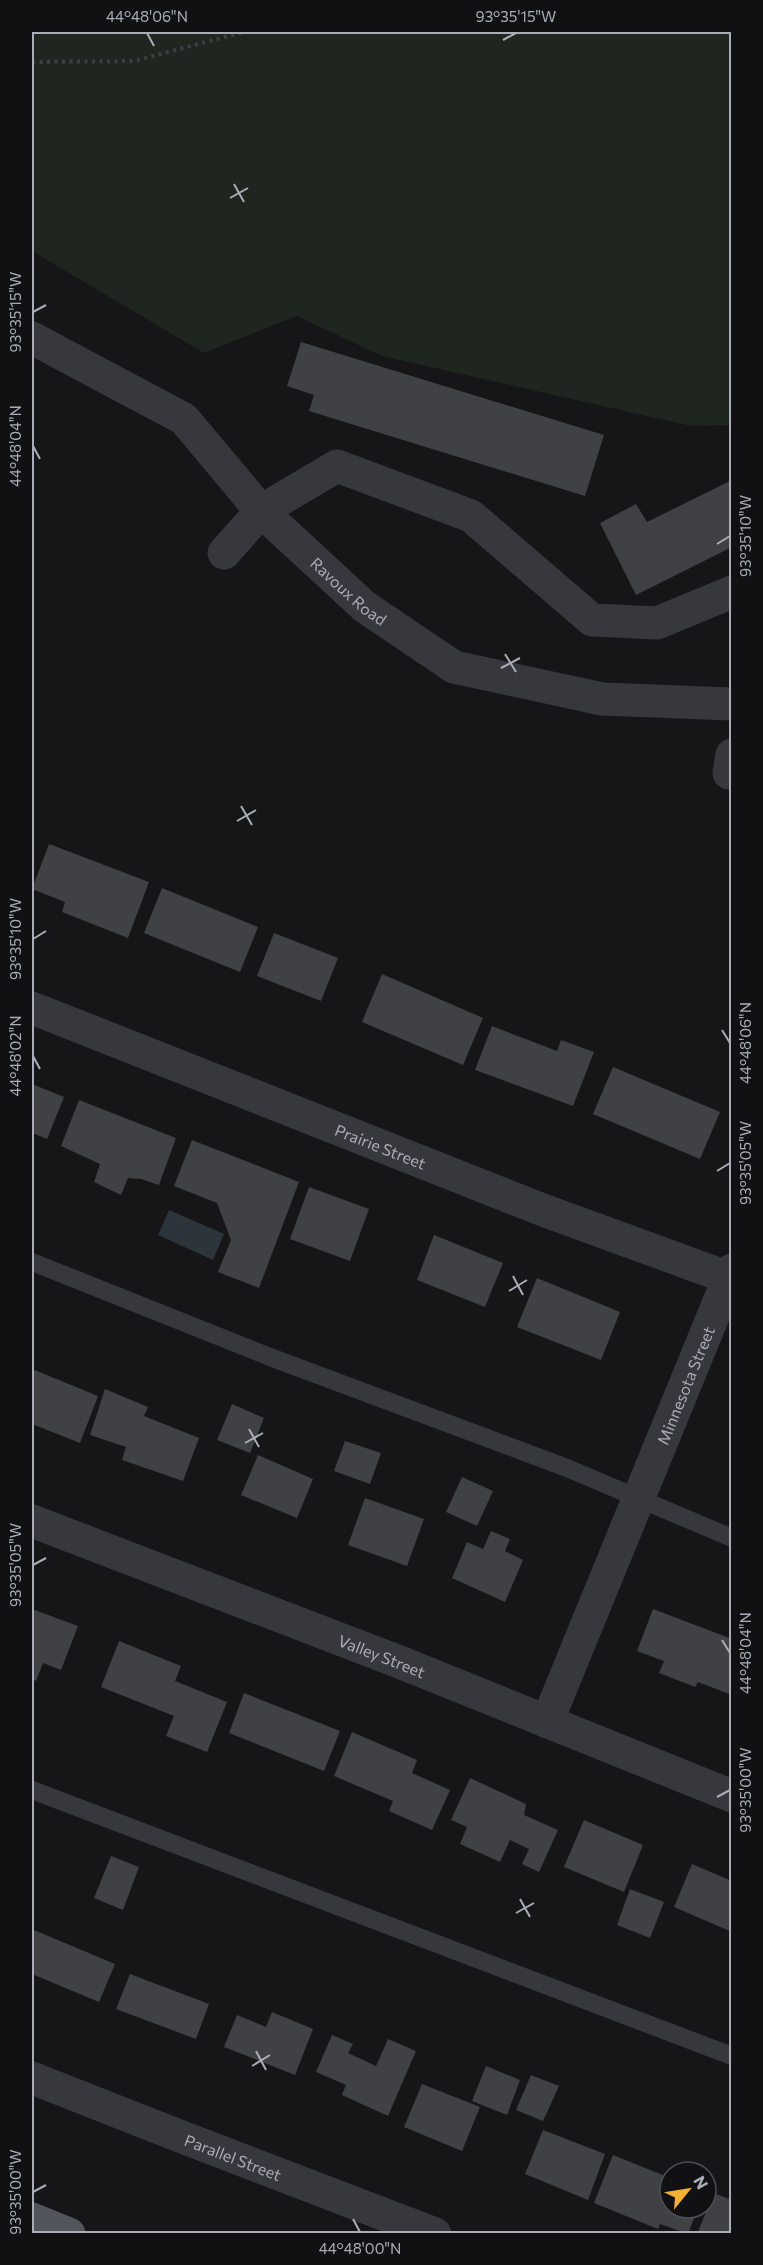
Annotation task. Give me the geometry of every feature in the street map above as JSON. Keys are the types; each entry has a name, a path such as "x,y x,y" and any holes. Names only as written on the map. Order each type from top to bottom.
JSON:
{"main road":[{"path":"32,2219 69,2234"}],"street":[{"name":"Ravoux Road","path":"32,338 184,419 261,511 365,607 454,667 602,699 732,704"},
{"path":"224,553 261,511 337,466 471,516 592,620 657,623 732,592"},
{"name":"Prairie Street","path":"32,1008 543,1210 731,1275"},
{"name":"Minnesota Street","path":"547,1722 731,1275"},
{"name":"Valley Street","path":"32,1521 402,1664 732,1796"},
{"name":"Parallel Street","path":"32,2078 182,2138 435,2234"}],"lane":[{"path":"32,1262 270,1357 567,1468 732,1538"},
{"path":"32,1790 732,2056"}],"path":[{"path":"32,62 134,61 244,32"}],"shaded area":[{"path":"32,32 731,32 731,425 691,426 382,356 297,316 204,353 32,251"},
{"path":"169,1210 224,1234 213,1260 158,1235"}],"building":[{"path":"301,342 604,435 585,496 309,411 314,395 287,386"},
{"path":"732,480 732,547 636,595 600,523 636,504 647,522"},
{"path":"49,844 149,882 128,938 62,912 65,902 32,889"},
{"path":"162,888 258,927 240,972 144,933"},
{"path":"274,933 338,958 321,1001 257,976"},
{"path":"382,974 483,1018 463,1065 362,1022"},
{"path":"492,1026 557,1051 561,1040 594,1052 573,1106 475,1070"},
{"path":"613,1067 720,1112 700,1159 593,1114"},
{"path":"32,1084 64,1097 47,1139 32,1133"},
{"path":"79,1100 176,1138 159,1185 141,1179 128,1178 121,1195 94,1182 100,1164 61,1146"},
{"path":"192,1140 299,1182 259,1288 218,1272 231,1240 217,1203 174,1186"},
{"path":"309,1187 369,1209 350,1261 290,1239"},
{"path":"434,1235 503,1263 485,1307 417,1280"},
{"path":"537,1278 620,1312 601,1360 517,1327"},
{"path":"32,1369 98,1396 80,1443 32,1424"},
{"path":"105,1389 148,1407 144,1416 199,1438 183,1481 122,1460 126,1447 90,1435"},
{"path":"232,1404 264,1418 250,1453 217,1440"},
{"path":"345,1441 381,1453 370,1484 334,1471"},
{"path":"258,1455 313,1479 297,1518 241,1495"},
{"path":"462,1477 493,1491 477,1526 446,1512"},
{"path":"365,1498 424,1519 407,1566 348,1545"},
{"path":"491,1531 510,1539 505,1551 523,1560 505,1602 452,1578 467,1542 483,1549"},
{"path":"32,1609 78,1626 61,1670 43,1663 36,1681 32,1679"},
{"path":"653,1609 732,1639 732,1695 698,1682 695,1687 659,1673 664,1661 637,1651"},
{"path":"119,1641 181,1666 175,1681 227,1702 207,1752 166,1736 174,1716 101,1687"},
{"path":"244,1693 340,1731 324,1771 229,1733"},
{"path":"352,1732 417,1760 412,1773 450,1790 432,1830 389,1811 393,1801 334,1776"},
{"path":"470,1778 526,1804 524,1815 558,1830 539,1872 522,1864 529,1849 510,1840 500,1862 460,1844 467,1827 451,1820"},
{"path":"584,1820 643,1845 624,1892 564,1867"},
{"path":"111,1856 139,1867 123,1910 94,1898"},
{"path":"692,1864 732,1881 732,1932 674,1907"},
{"path":"630,1889 664,1902 650,1938 617,1925"},
{"path":"34,1930 115,1964 99,2002 32,1974"},
{"path":"130,1974 209,2004 196,2039 116,2009"},
{"path":"272,2012 313,2029 295,2075 224,2047 237,2015 266,2027"},
{"path":"332,2035 353,2044 348,2053 376,2066 388,2039 416,2051 388,2116 342,2095 346,2085 316,2072"},
{"path":"486,2066 520,2080 507,2115 472,2101"},
{"path":"531,2075 559,2086 543,2121 516,2110"},
{"path":"422,2084 480,2107 462,2151 404,2127"},
{"path":"543,2130 605,2154 588,2200 525,2174"},
{"path":"613,2155 658,2173 658,2220 693,2220 688,2234 660,2224 658,2229 594,2203"},
{"path":"718,2195 732,2200 732,2234 697,2234 703,2220 718,2220"}]}
